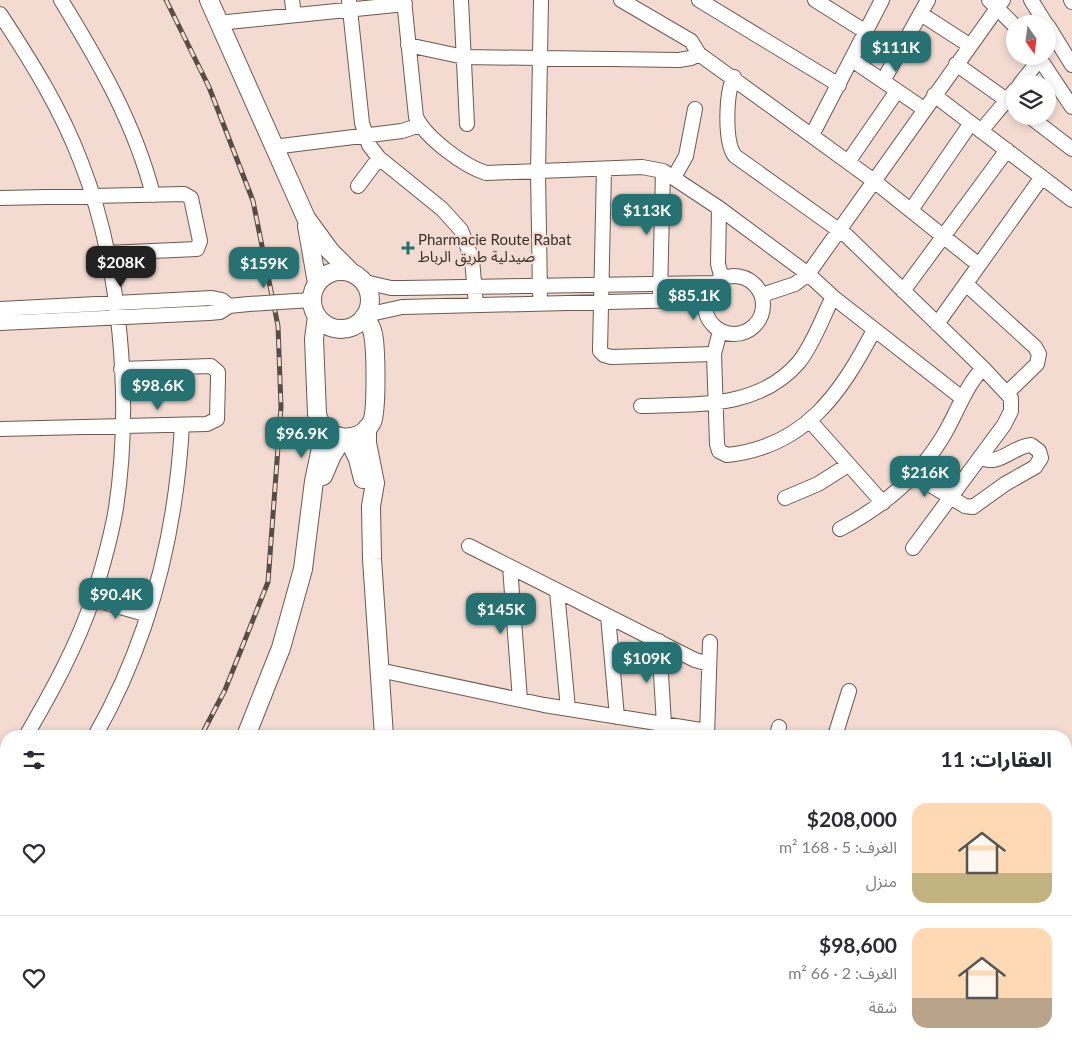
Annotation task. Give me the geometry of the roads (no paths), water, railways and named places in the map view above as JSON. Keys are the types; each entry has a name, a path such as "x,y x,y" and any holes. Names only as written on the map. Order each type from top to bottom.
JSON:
{"main road":[{"path":"209,0 306,218 330,251 358,277 370,301 365,316 351,327 340,328 330,326 315,308"},
{"path":"306,218 317,283 314,346 317,414 321,424 328,432 345,438 358,459 366,496 371,506"},
{"path":"317,283 332,272 358,277"},
{"path":"365,316 371,328 374,350 375,411 367,428 367,443 375,483 371,506 372,576 384,730"},
{"path":"250,730 273,671 289,621 304,563 321,442 321,424"},
{"path":"314,492 320,484 335,448 345,438 367,428"}],"street":[{"path":"62,0 115,94 138,145 153,195"},
{"path":"292,0 294,15"},
{"path":"462,0 467,124"},
{"path":"540,304 538,172 541,0"},
{"path":"621,0 691,41 699,54 734,77 874,181 979,265"},
{"path":"699,0 839,85"},
{"path":"812,135 882,0"},
{"path":"1031,0 1041,15"},
{"path":"819,1 866,32"},
{"path":"218,23 294,15 350,5 405,2 414,109 420,125 432,138 475,170 486,173 642,167 669,174 719,208 808,274 874,330 962,398"},
{"path":"762,295 795,284 808,274 956,64 996,2 1006,15"},
{"path":"883,81 925,4 969,45"},
{"path":"350,5 365,135 369,145 379,158 442,210 461,230 472,258 476,287 476,305"},
{"path":"0,14 57,108 82,164 107,253 116,303 121,369 122,427 116,510 93,599 60,673 29,730"},
{"path":"1056,39 1072,65"},
{"path":"408,45 464,57 679,60 691,58 699,54"},
{"path":"852,60 924,109"},
{"path":"956,64 1006,95"},
{"path":"1044,65 1072,107"},
{"path":"734,77 728,94 728,142 732,152 839,230 1007,392 1013,405 1012,411 980,457 913,548"},
{"path":"848,162 897,91"},
{"path":"934,95 1072,200"},
{"path":"911,210 976,127 1006,104"},
{"path":"660,301 669,174 686,156 694,109"},
{"path":"273,147 402,131 420,125"},
{"path":"1041,125 1072,149"},
{"path":"903,290 1007,150"},
{"path":"358,186 379,158"},
{"path":"604,169 600,348 607,356 714,354"},
{"path":"938,324 1042,177"},
{"path":"0,198 184,194 191,198 200,241 199,247 194,250 107,253"},
{"path":"358,277 391,288 660,284 719,281 730,277 745,278 758,288 762,295 763,312 754,327 737,334 720,331 710,321 705,307 708,294 719,281 719,208"},
{"path":"966,284 1035,347 1040,354 1036,364 1007,392"},
{"path":"641,406 716,403 753,395 786,375 799,361 834,297"},
{"path":"0,309 212,298 222,300 229,306"},
{"path":"365,316 402,307 476,305 694,300 705,307"},
{"path":"0,323 214,313 229,306 280,302 315,308"},
{"path":"720,331 714,354 718,448 727,455 747,452 778,440 810,421 841,388 874,330"},
{"path":"0,429 207,424 217,419 218,378 215,368 205,365 121,369"},
{"path":"840,529 883,503 914,475 943,438 971,382 983,368"},
{"path":"810,421 883,503"},
{"path":"98,730 128,670 148,615 172,520 182,425"},
{"path":"914,475 967,507 976,505 1005,484 1035,466 1041,458 1039,451 1031,445 995,460 987,460 980,457"},
{"path":"785,498 818,484 848,465"},
{"path":"470,546 695,660 709,664"},
{"path":"510,567 520,700"},
{"path":"557,591 568,709"},
{"path":"93,599 148,615"},
{"path":"608,616 617,717"},
{"path":"659,641 664,724"},
{"path":"707,730 710,642"},
{"path":"379,670 520,700 693,730"},
{"path":"837,730 849,691"}],"railway":[{"path":"166,0 209,87 253,201 278,326 281,407 268,582 225,690 204,730"}],"place":[{"name":"Pharmacie Route Rabat صيدلية طريق الرباط","path":"408,248"}]}
